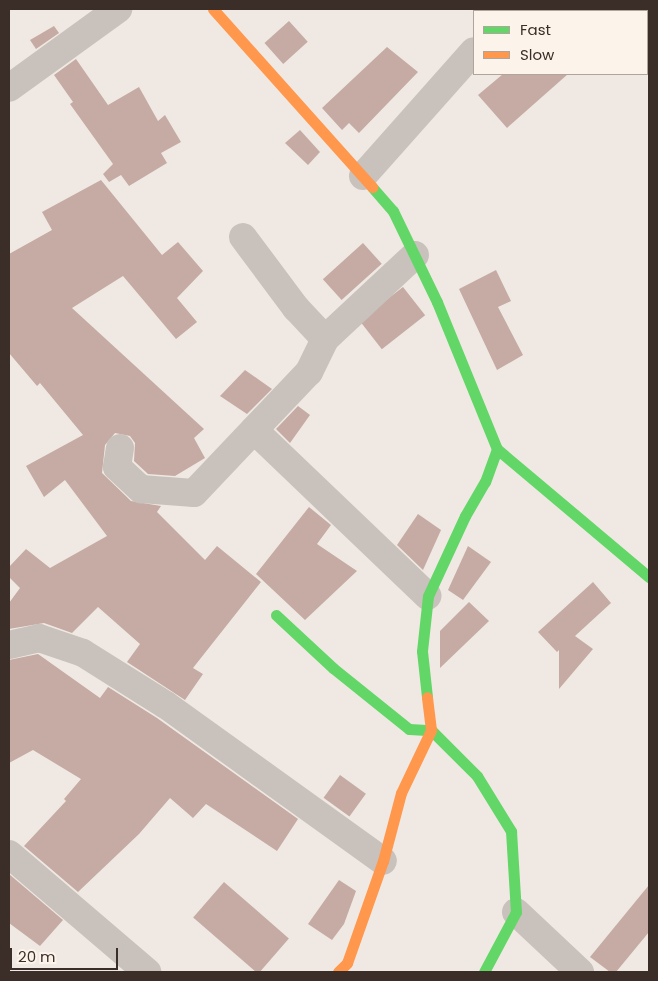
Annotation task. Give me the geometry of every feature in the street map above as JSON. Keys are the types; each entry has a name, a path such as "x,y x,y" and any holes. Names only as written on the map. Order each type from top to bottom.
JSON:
{"street":[{"path":"9,88 118,9"},
{"path":"213,9 393,211 415,255 497,449 649,577"},
{"path":"362,176 473,52"},
{"path":"243,237 296,308 325,339"},
{"path":"120,448 118,467 141,489 194,493 309,372 325,339 415,255"},
{"path":"254,430 428,596"},
{"path":"338,972 347,963 383,861 402,793 431,730 422,651 428,596 465,516 485,482 497,449"},
{"path":"276,615 333,668 409,729 431,730 477,776 511,831 516,912 484,972"},
{"path":"10,647 39,638 84,653 166,705 383,861"},
{"path":"9,854 146,972"},
{"path":"516,912 580,972"}],"building":[{"path":"289,21 308,42 283,64 264,43"},
{"path":"54,26 59,33 36,49 30,40"},
{"path":"387,47 418,72 359,133 349,123 342,130 322,108"},
{"path":"76,59 108,105 139,87 158,121 165,115 181,142 161,153 167,163 129,186 121,175 109,182 103,174 113,164 70,104 73,102 54,75"},
{"path":"502,75 567,75 507,128 478,95"},
{"path":"300,130 320,152 308,165 285,143"},
{"path":"101,180 162,255 178,242 203,271 177,298 197,322 176,339 123,276 72,308 204,429 194,438 205,458 175,476 148,474 134,461 135,443 130,436 115,433 105,445 102,473 131,501 161,506 157,512 205,560 217,546 261,582 193,668 203,674 185,700 127,662 140,644 98,607 72,633 44,623 9,629 9,603 20,588 9,577 9,567 26,549 50,568 107,536 65,480 44,497 26,466 83,435 40,383 37,386 9,353 9,254 52,230 42,212"},
{"path":"363,243 382,264 342,300 323,279"},
{"path":"496,270 511,301 498,307 523,355 497,370 459,289"},
{"path":"403,287 425,315 382,349 360,321"},
{"path":"245,370 272,389 247,414 220,396"},
{"path":"298,406 310,415 290,443 276,429"},
{"path":"309,507 331,525 317,544 357,571 305,620 256,574"},
{"path":"418,514 441,530 423,570 397,545"},
{"path":"468,546 491,562 463,600 448,590"},
{"path":"593,582 611,603 575,636 593,649 559,689 559,650 557,652 538,632"},
{"path":"469,602 489,621 440,668 440,631"},
{"path":"38,654 100,698 108,687 157,718 298,819 277,851 206,804 193,818 170,798 139,834 78,892 24,846 66,801 64,799 81,779 33,750 9,763 9,660"},
{"path":"340,775 366,794 349,816 324,798"},
{"path":"9,874 63,920 40,946 9,923"},
{"path":"339,880 356,891 344,924 332,940 308,924"},
{"path":"224,882 289,938 260,972 256,972 193,917"},
{"path":"649,885 649,932 616,972 610,972 590,957"}],"traffic: fast":[{"path":"372,187 393,211 437,302 497,449 649,577"},
{"path":"427,697 422,651 428,596 465,516 485,482 497,449"},
{"path":"276,615 333,668 409,729 431,730 477,776 511,831 516,912 484,972"}],"traffic: slow":[{"path":"213,9 372,187"},
{"path":"338,972 347,963 383,861 401,793 431,730 427,697"}]}
